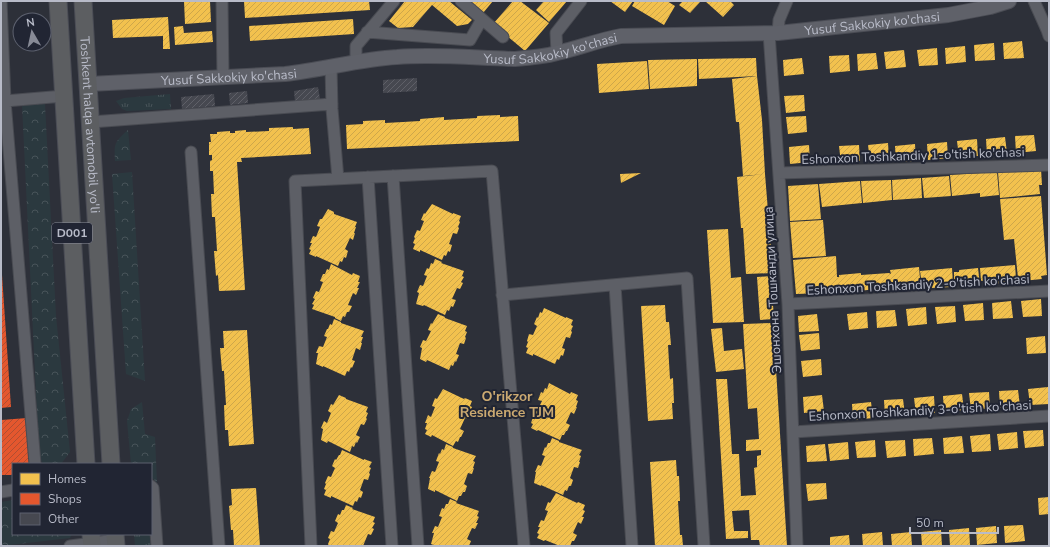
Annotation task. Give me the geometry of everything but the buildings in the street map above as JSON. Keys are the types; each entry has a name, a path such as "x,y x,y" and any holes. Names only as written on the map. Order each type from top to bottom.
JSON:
{"highway":[{"name":"Toshkent halqa avtomobil yo'li","path":"58,1 86,463"},
{"name":"Toshkent halqa avtomobil yo'li","path":"83,1 111,463"},
{"path":"77,309 102,308"}],"main road":[{"name":"Yusuf Sakkokiy ko'chasi","path":"89,84 285,74 356,62 398,57 514,59 557,53 599,40 621,36 774,33 948,15 990,8 1010,1"}],"street":[{"path":"1,1 5,101 35,463"},
{"path":"222,1 223,77"},
{"path":"356,62 356,46 394,1"},
{"path":"460,1 503,37"},
{"path":"557,53 556,33 581,1"},
{"name":"Эшонхона Тошканди улица","path":"787,1 774,33 779,173 788,304 797,546"},
{"path":"1034,1 1049,36"},
{"path":"470,58 470,40 482,19"},
{"path":"367,32 470,40"},
{"path":"331,67 332,104 338,179"},
{"path":"5,101 64,96"},
{"path":"91,122 332,104"},
{"path":"191,152 219,546"},
{"name":"Eshonxon Toshkandiy 1-o'tish ko'chasi","path":"779,173 1049,165"},
{"path":"311,546 295,181 492,171 524,546"},
{"path":"393,176 418,546"},
{"path":"368,177 392,546"},
{"path":"502,295 687,278 704,546"},
{"path":"615,285 632,546"},
{"name":"Eshonxon Toshkandiy 2-o'tish ko'chasi","path":"788,304 1049,291"},
{"name":"Eshonxon Toshkandiy 3-o'tish ko'chasi","path":"793,432 1049,416"},
{"path":"152,487 154,488 157,546"},
{"path":"1,492 12,490"},
{"path":"70,546 92,541 116,540"}],"green space":[{"path":"170,94 171,109 127,111 122,109 116,101 124,98"},
{"path":"45,104 56,316 70,452 62,463 42,463 39,456 22,105"},
{"path":"128,130 131,160 115,161 115,147 117,141"},
{"path":"132,172 145,381 126,374 112,174"},
{"path":"142,402 145,434 155,437 157,483 152,478 152,463 131,463 127,421 131,409"},
{"path":"12,500 12,535 72,535 70,538 1,546 1,502"},
{"path":"134,535 150,535 151,546 135,546"}],"district":[{"name":"O'rikzor Residence TJM","path":"507,404"}]}
